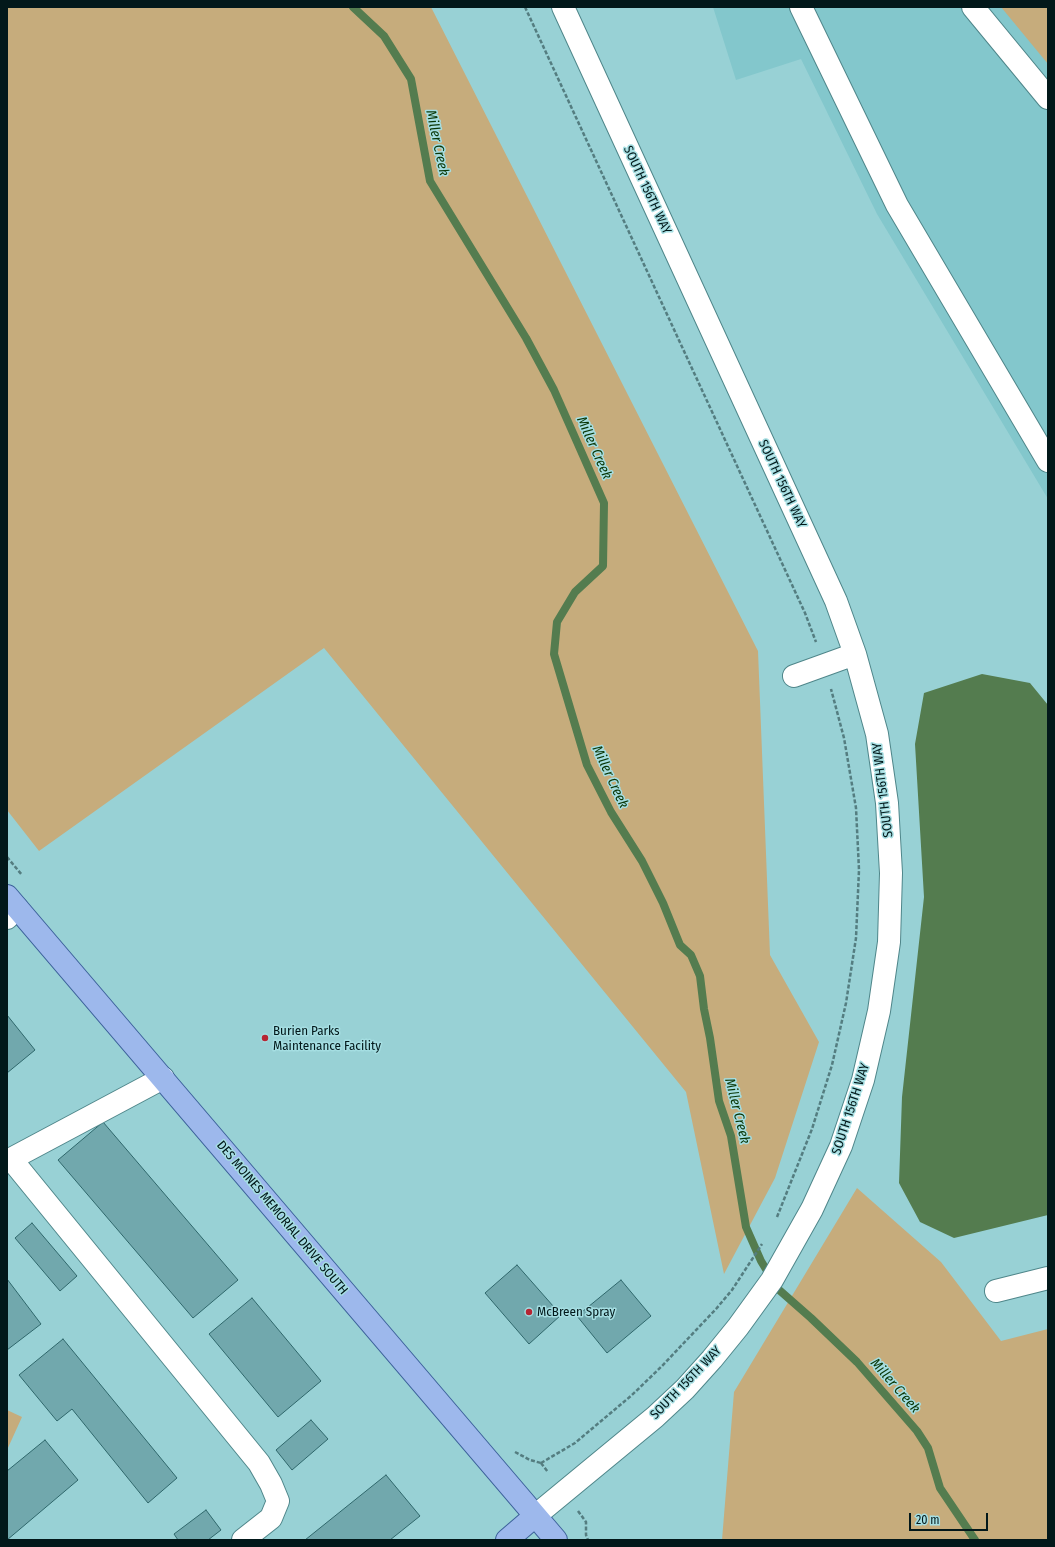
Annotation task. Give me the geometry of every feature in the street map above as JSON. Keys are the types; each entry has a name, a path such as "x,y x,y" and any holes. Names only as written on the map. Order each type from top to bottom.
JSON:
{"main road":[{"name":"DES MOINES MEMORIAL DRIVE SOUTH","path":"10,907 163,1078 556,1540"},
{"path":"507,1540 535,1516"}],"street":[{"name":"SOUTH 156TH WAY","path":"535,1516 655,1417 685,1389 738,1327 772,1280 788,1253 812,1209 841,1146 863,1080 879,1011 888,942 891,873 888,803 877,734 855,654 836,601 563,7"},
{"path":"801,7 897,205 1048,460"},
{"path":"973,7 1048,98"},
{"path":"794,676 855,654"},
{"path":"163,1078 9,1160 259,1463 271,1484 278,1501 271,1518 243,1540"},
{"path":"996,1291 1048,1278"}],"path":[{"path":"525,7 805,614 825,666 844,738 856,808 859,870 856,938 846,1003 832,1065 812,1129 775,1221"},
{"path":"541,1463 575,1444 632,1395 716,1309 732,1290 763,1241"},
{"path":"586,1522 586,1535 588,1540"}],"shaded area":[{"path":"7,7 431,7 758,651 770,955 819,1042 775,1178 724,1274 686,1092 324,648 39,851 7,810"},
{"path":"713,7 1048,7 1048,499 877,214 801,59 736,80"},
{"path":"1001,7 1048,7 1048,64"},
{"path":"982,674 1030,683 1048,705 1048,1215 954,1238 920,1222 899,1183 902,1097 924,897 915,744 924,693"},
{"path":"857,1188 941,1262 1001,1341 1048,1329 1048,1540 722,1540 734,1392"},
{"path":"7,1410 22,1417 7,1450"}],"building":[{"path":"7,1015 35,1050 7,1073"},
{"path":"103,1122 238,1280 193,1318 58,1160"},
{"path":"32,1223 77,1276 60,1291 15,1238"},
{"path":"517,1265 561,1315 529,1344 485,1293"},
{"path":"7,1279 41,1324 7,1350"},
{"path":"621,1280 651,1316 607,1353 577,1316"},
{"path":"252,1298 321,1381 278,1417 209,1334"},
{"path":"63,1339 177,1478 148,1503 72,1409 57,1421 19,1375"},
{"path":"311,1420 328,1439 292,1470 276,1450"},
{"path":"45,1440 78,1480 7,1540 7,1471"},
{"path":"386,1475 420,1516 390,1540 305,1540"},
{"path":"206,1510 221,1530 208,1540 178,1540 174,1534"}],"waterway":[{"name":"Miller Creek","path":"353,7 384,36 411,79 430,181 526,338 554,390 604,503 603,566 575,592 557,622 554,654 587,765 611,812 642,861 663,903 680,945 691,955 700,976 719,1101 731,1136 746,1227 761,1261 778,1289 857,1362 917,1431 928,1448 940,1488 975,1540"}],"place":[{"name":"Burien Parks Maintenance Facility","path":"265,1038"},
{"name":"McBreen Spray","path":"529,1312"}]}
